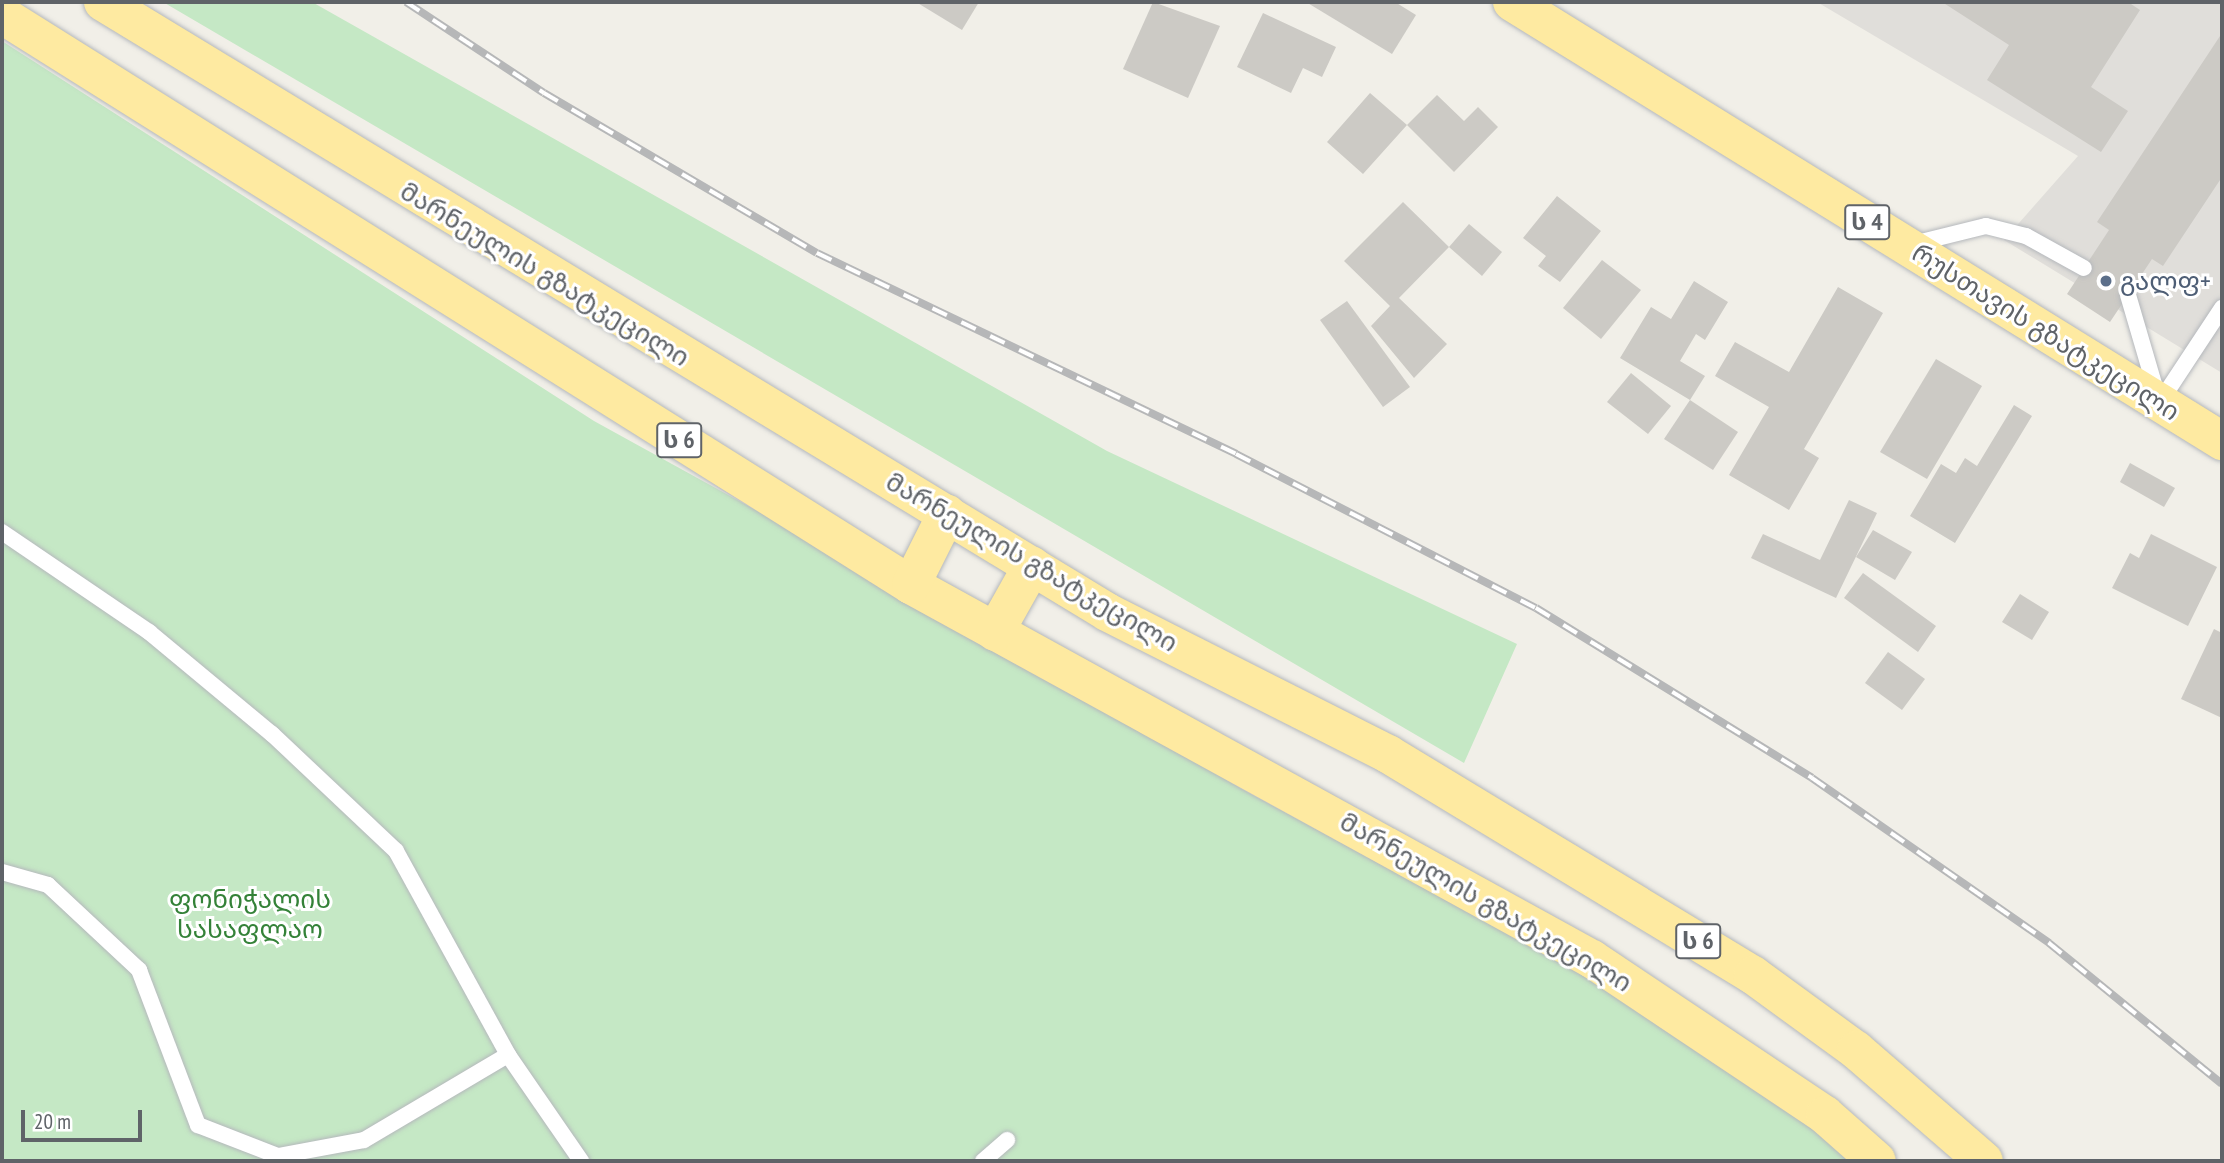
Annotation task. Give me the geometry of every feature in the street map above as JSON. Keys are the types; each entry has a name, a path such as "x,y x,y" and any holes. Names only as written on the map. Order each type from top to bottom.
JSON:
{"highway":[{"name":"მარნეულის გზატკეცილი","path":"103,2 630,327 947,513 1107,611 1388,754 1753,975 1856,1050 1984,1161"},
{"name":"რუსთავის გზატკეცილი","path":"1512,2 2222,441"},
{"name":"მარნეულის გზატკეცილი","path":"2,15 911,585 1374,834 1592,959 1825,1115 1877,1161"},
{"path":"911,585 947,513"},
{"path":"995,632 1032,566"}],"lane":[{"path":"1906,246 1986,226 2026,236 2084,268"},
{"path":"2128,295 2159,403"},
{"path":"2159,403 2222,308"},
{"path":"2,532 149,632 272,734 396,851 508,1055 581,1161"},
{"path":"2,872 48,885 139,970 198,1125 278,1156 363,1140 508,1055"},
{"path":"983,1161 1007,1140"}],"shaded area":[{"path":"1817,2 2222,2 2222,373 2004,240 2078,156"}],"green space":[{"path":"163,2 312,2 1107,451 1517,644 1464,763"},
{"name":"ფონიჭალის სასაფლაო","path":"2,41 594,421 1042,668 1240,788 1665,1019 1855,1161 2,1161"}],"building":[{"path":"916,2 979,2 962,30"},
{"path":"1153,2 1220,26 1188,98 1123,69"},
{"path":"1306,2 1395,2 1416,15 1392,54"},
{"path":"1942,2 2128,2 2140,10 2091,87 2128,111 2101,152 1987,80 2009,45"},
{"path":"1263,13 1336,47 1322,77 1303,68 1291,93 1237,67"},
{"path":"2222,33 2222,177 2163,266 2152,259 2110,322 2067,294 2109,230 2097,222"},
{"path":"1370,93 1407,125 1363,174 1327,142"},
{"path":"1437,95 1464,121 1478,107 1498,127 1454,172 1407,125"},
{"path":"1557,196 1601,231 1560,282 1538,266 1546,256 1523,238"},
{"path":"1403,202 1449,247 1399,298 1447,344 1414,378 1371,326 1390,306 1344,261"},
{"path":"1469,224 1502,252 1482,276 1449,247"},
{"path":"1602,260 1641,290 1601,339 1563,308"},
{"path":"1694,281 1728,302 1705,340 1696,334 1680,361 1705,376 1690,400 1620,358 1651,307 1671,319"},
{"path":"1838,287 1883,313 1804,449 1819,458 1789,510 1729,475 1769,407 1715,376 1735,342 1789,372"},
{"path":"1347,301 1410,387 1383,407 1320,320"},
{"path":"1936,359 1982,386 1927,479 1880,452"},
{"path":"1631,373 1671,406 1648,434 1607,402"},
{"path":"1690,400 1738,432 1713,470 1664,439"},
{"path":"2014,405 2032,416 1955,543 1910,516 1941,464 1956,473 1965,458 1977,466"},
{"path":"2130,463 2175,488 2164,507 2120,482"},
{"path":"1849,500 1877,513 1836,598 1751,558 1763,534 1820,560"},
{"path":"1873,530 1912,552 1895,580 1856,557"},
{"path":"2151,534 2217,567 2188,626 2112,588 2130,553 2139,558"},
{"path":"1863,573 1936,626 1918,652 1844,598"},
{"path":"2020,594 2049,612 2032,640 2002,622"},
{"path":"2214,629 2222,633 2222,718 2181,699"},
{"path":"1888,652 1925,679 1902,710 1865,683"}],"railway":[{"path":"406,2 544,93 817,253 1236,454 1536,608 1812,778 2049,943 2222,1084"}],"place":[{"name":"გალფ+","path":"2106,281"}]}
